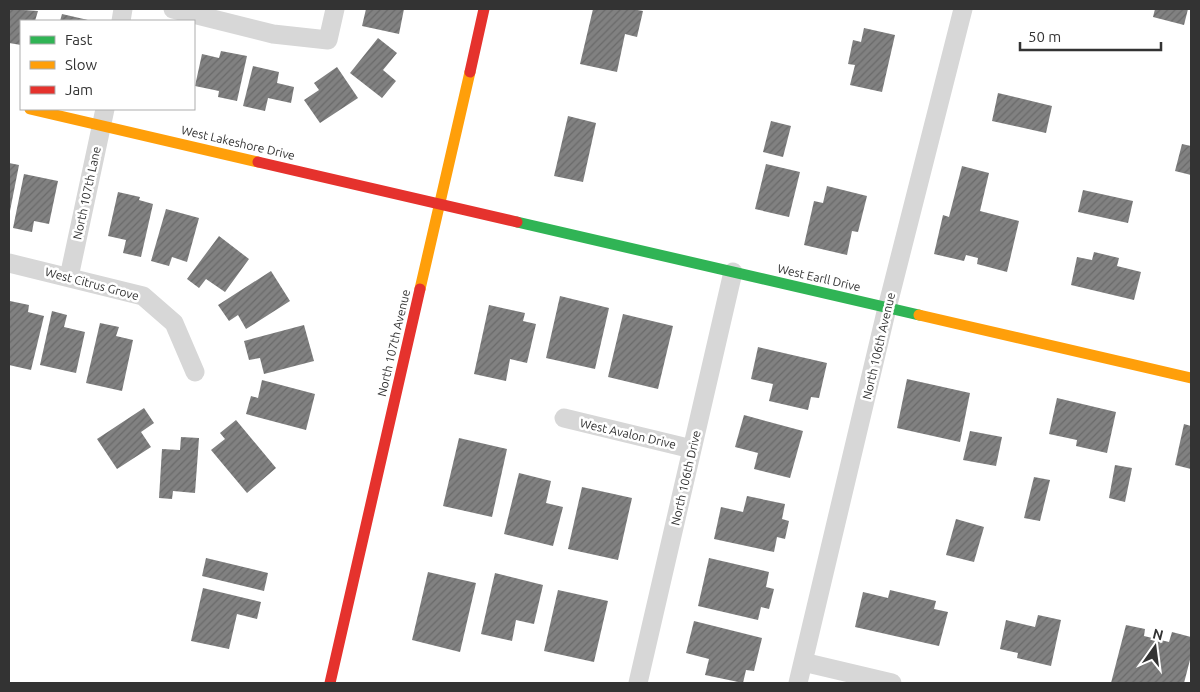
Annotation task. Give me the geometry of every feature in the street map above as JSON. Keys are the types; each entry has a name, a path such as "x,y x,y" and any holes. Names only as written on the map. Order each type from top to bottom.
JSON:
{"street":[{"path":"173,9 273,34 328,40 335,9"},
{"name":"North 107th Avenue","path":"330,683 484,9"},
{"name":"North 106th Avenue","path":"798,683 887,308 963,9"},
{"name":"West Lakeshore Drive","path":"39,110 103,117 440,205"},
{"name":"North 107th Lane","path":"69,277 103,117"},
{"name":"West Earll Drive","path":"440,205 1191,378"},
{"name":"West Citrus Grove","path":"9,263 143,296 174,323 196,372"},
{"name":"North 106th Drive","path":"638,683 733,272"},
{"name":"West Avalon Drive","path":"564,418 692,449"},
{"path":"803,662 892,683"}],"building":[{"path":"9,9 38,11 35,20 20,20 20,45 9,43"},
{"path":"366,9 404,9 399,34 362,26"},
{"path":"593,9 632,9 643,11 637,37 625,34 617,72 580,64"},
{"path":"1155,9 1188,9 1184,25 1153,17"},
{"path":"62,14 88,20 60,20"},
{"path":"864,28 895,35 882,92 850,85 855,65 848,64 853,40 861,42"},
{"path":"378,38 397,53 383,70 396,81 382,98 350,73"},
{"path":"221,51 247,56 237,101 218,97 219,91 195,86 202,54 219,58"},
{"path":"253,66 279,72 277,83 294,87 291,103 268,98 265,111 243,106"},
{"path":"337,67 358,98 320,123 304,100 319,90 314,83"},
{"path":"998,93 1052,106 1046,133 992,121"},
{"path":"568,116 596,123 583,182 554,176"},
{"path":"771,121 791,126 783,157 763,152"},
{"path":"1182,144 1191,146 1191,175 1175,171"},
{"path":"9,163 19,165 10,211 9,211"},
{"path":"766,164 800,172 789,217 755,209"},
{"path":"962,166 989,173 980,211 1019,221 1007,272 977,264 978,258 966,255 964,261 934,254 943,215 949,217"},
{"path":"24,174 58,181 49,224 34,221 32,232 13,228"},
{"path":"827,186 867,196 858,232 852,231 847,255 804,245 814,201 823,203"},
{"path":"1083,190 1133,201 1128,223 1078,212"},
{"path":"118,192 140,197 139,200 153,204 141,257 123,253 126,240 108,236"},
{"path":"166,209 199,218 187,262 172,257 169,266 151,261"},
{"path":"219,236 249,259 225,292 206,279 199,288 187,279"},
{"path":"1094,252 1119,258 1117,266 1141,272 1134,300 1071,285 1077,257 1092,260"},
{"path":"271,271 290,301 246,329 238,315 229,321 218,305"},
{"path":"560,296 609,308 595,369 546,358"},
{"path":"10,301 29,305 28,312 44,316 31,370 9,365"},
{"path":"489,305 525,313 523,321 536,324 527,363 510,359 506,381 474,374"},
{"path":"52,311 67,315 64,327 85,332 76,373 40,365"},
{"path":"623,314 673,326 658,389 608,377"},
{"path":"100,323 119,327 116,336 133,340 122,391 86,383"},
{"path":"304,325 314,361 264,374 260,358 249,360 244,341"},
{"path":"758,347 827,363 819,398 811,397 808,410 769,401 773,384 751,379"},
{"path":"907,379 970,393 960,442 897,428"},
{"path":"262,380 315,394 306,430 246,414 251,396 258,398"},
{"path":"1057,398 1116,412 1107,453 1076,446 1077,440 1049,434"},
{"path":"144,408 154,423 141,432 151,447 117,469 97,439"},
{"path":"744,415 803,431 790,478 754,469 758,453 735,447"},
{"path":"236,420 276,468 247,493 211,450 225,439 220,433"},
{"path":"1184,424 1191,426 1191,469 1175,465"},
{"path":"970,431 1002,437 996,466 963,460"},
{"path":"181,437 199,438 195,493 173,491 172,499 159,498 162,449 180,450"},
{"path":"459,438 507,449 492,517 443,506"},
{"path":"1115,465 1132,468 1125,502 1109,498"},
{"path":"519,473 551,481 546,503 563,507 553,546 504,534"},
{"path":"1034,477 1050,480 1040,521 1024,518"},
{"path":"582,487 632,498 618,560 568,549"},
{"path":"747,496 785,504 782,519 789,521 785,539 777,537 774,552 714,539 721,507 743,512"},
{"path":"956,519 984,527 974,562 946,555"},
{"path":"206,558 268,573 264,591 202,576"},
{"path":"709,558 769,572 766,587 774,589 769,609 761,607 758,620 698,606"},
{"path":"428,572 476,583 460,652 412,640"},
{"path":"495,573 543,585 534,624 516,620 512,641 481,634"},
{"path":"203,588 261,602 257,619 237,614 229,649 191,641"},
{"path":"558,590 608,601 594,662 544,651"},
{"path":"890,590 936,601 934,609 948,612 939,646 855,627 863,592 888,598"},
{"path":"1038,615 1061,620 1051,666 1017,658 1018,653 1000,649 1006,620 1035,627"},
{"path":"694,621 762,638 754,671 746,670 743,683 705,675 709,659 686,653"},
{"path":"1126,625 1145,629 1144,636 1169,642 1172,632 1191,637 1191,656 1184,683 1111,683"}],"traffic: fast":[{"path":"517,222 919,315"}],"traffic: slow":[{"path":"420,289 470,72"},
{"path":"34,110 258,162"},
{"path":"919,315 1191,378"}],"traffic: jam":[{"path":"470,72 484,9"},
{"path":"258,162 517,222"},
{"path":"330,683 420,289"}]}
